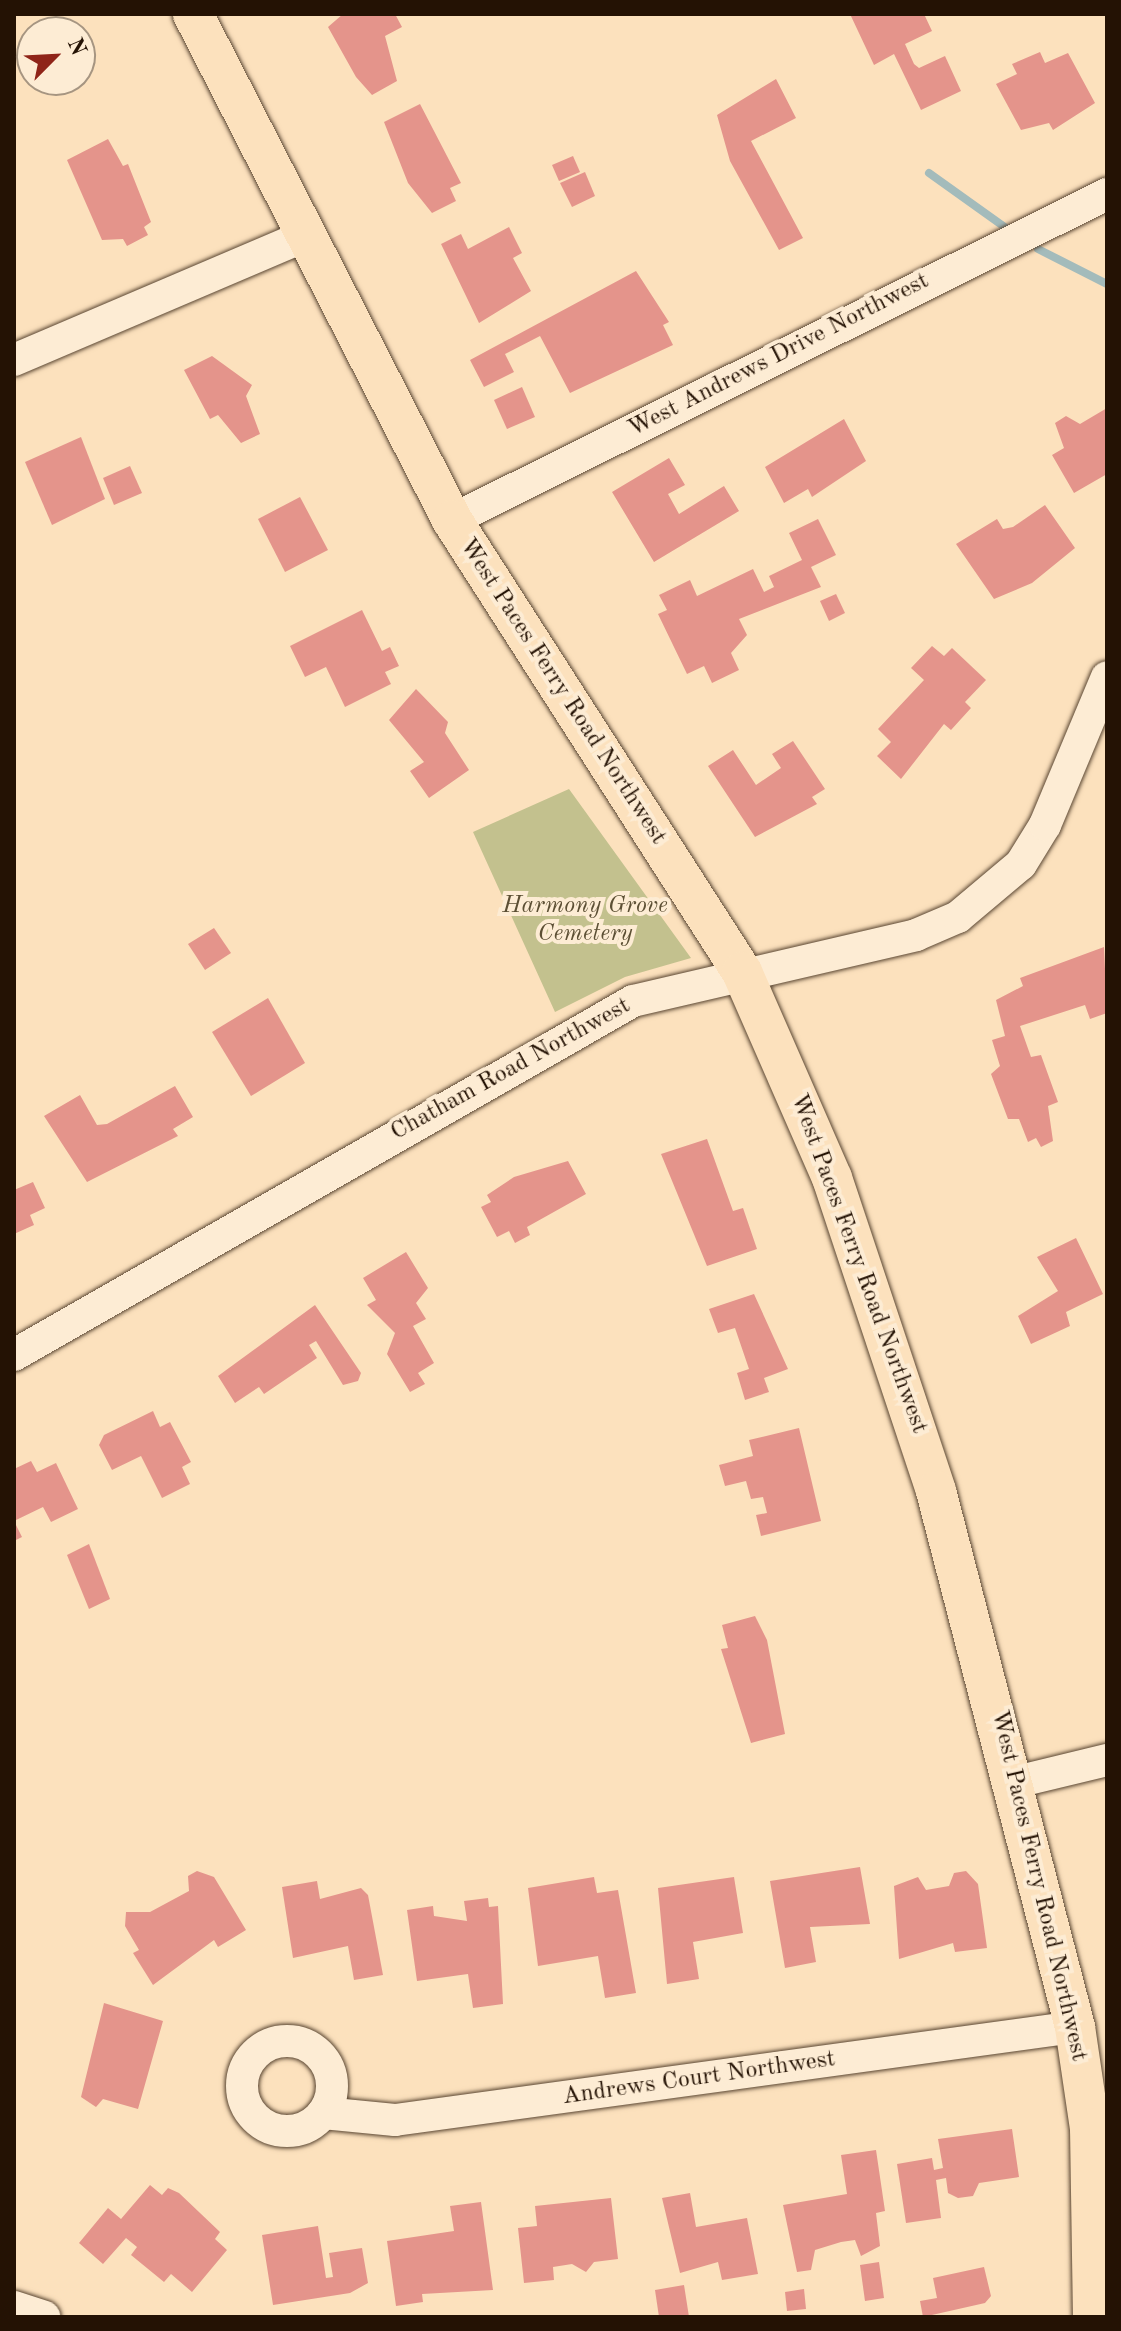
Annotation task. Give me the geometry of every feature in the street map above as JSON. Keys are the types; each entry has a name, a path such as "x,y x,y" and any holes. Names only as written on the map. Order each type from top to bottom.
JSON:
{"main road":[{"name":"West Paces Ferry Road Northwest","path":"193,14 452,520 742,972 872,1290 1016,1782 1075,2027 1090,2128 1093,2317"}],"street":[{"name":"West Andrews Drive Northwest","path":"452,520 1107,194"},
{"path":"14,360 305,236"},
{"name":"Chatham Road Northwest","path":"14,1355 633,1001 742,972 916,935 995,891 1045,825 1107,677"},
{"path":"1016,1782 1107,1760"},
{"name":"Andrews Court Northwest","path":"323,2113 395,2120 1075,2027"},
{"path":"14,2307 44,2317"}],"green space":[{"name":"Harmony Grove Cemetery","path":"569,789 691,958 625,977 555,1012 473,832"}],"building":[{"path":"343,14 395,14 402,27 385,36 397,81 372,95 356,77 328,27"},
{"path":"850,14 924,14 932,31 905,44 914,64 919,68 945,56 961,91 921,110 894,54 874,65"},
{"path":"1040,52 1045,63 1068,53 1095,103 1053,130 1049,123 1021,130 996,84 1017,74 1012,64"},
{"path":"776,79 796,118 751,141 803,238 779,250 730,161 717,115"},
{"path":"420,104 461,183 450,188 456,201 432,213 408,183 384,122"},
{"path":"108,139 123,166 128,164 151,222 144,227 148,235 127,246 123,239 102,240 67,160"},
{"path":"573,156 580,172 559,181 552,165"},
{"path":"585,172 595,196 572,207 560,183"},
{"path":"509,227 522,253 513,258 531,291 479,323 441,244 461,234 468,249"},
{"path":"636,271 669,322 663,325 673,345 570,393 540,336 505,354 514,372 484,387 470,360"},
{"path":"212,356 252,385 246,396 260,434 241,443 218,415 210,419 184,370"},
{"path":"522,387 535,417 507,429 494,400"},
{"path":"1107,408 1107,474 1074,493 1052,455 1064,448 1055,423 1066,416 1080,424"},
{"path":"844,419 866,461 812,497 808,489 784,503 765,467"},
{"path":"81,437 105,499 52,525 25,462"},
{"path":"669,458 685,485 668,494 679,514 724,486 739,511 654,562 612,492"},
{"path":"130,466 142,493 114,505 103,478"},
{"path":"300,497 328,550 285,572 258,519"},
{"path":"1045,505 1075,548 1032,583 994,599 956,544 997,519 1003,529 1013,527"},
{"path":"818,519 836,555 811,567 821,587 739,619 747,635 731,653 739,670 712,683 704,666 687,674 658,614 667,610 659,595 690,580 697,596 753,569 764,592 774,587 769,576 802,560 789,533"},
{"path":"836,594 845,613 829,621 820,601"},
{"path":"362,610 382,651 390,647 399,666 385,672 391,684 345,707 326,667 305,677 290,646"},
{"path":"932,646 944,656 952,648 986,680 965,702 971,708 951,730 944,724 901,779 877,756 891,742 878,729 924,680 911,668"},
{"path":"416,689 448,722 445,733 469,770 429,798 410,771 424,762 389,720"},
{"path":"793,741 825,789 812,797 817,804 755,837 708,766 733,750 756,785 781,768 772,754"},
{"path":"214,928 231,953 205,970 188,944"},
{"path":"1104,947 1107,1013 1090,1019 1085,1005 1020,1026 1031,1057 1041,1055 1058,1102 1048,1106 1053,1141 1041,1147 1036,1138 1028,1142 1019,1119 1008,1119 991,1074 1000,1066 992,1040 1005,1036 996,1000 1023,986 1020,978"},
{"path":"268,998 305,1063 251,1096 212,1032"},
{"path":"175,1086 193,1117 173,1129 178,1136 87,1182 44,1116 80,1095 97,1125 107,1124"},
{"path":"707,1139 733,1211 743,1208 757,1249 707,1266 661,1154"},
{"path":"568,1161 586,1194 527,1227 530,1235 515,1243 509,1231 497,1237 481,1207 491,1202 487,1195 514,1177"},
{"path":"33,1182 45,1208 30,1215 34,1225 14,1234 14,1190"},
{"path":"1076,1238 1103,1294 1066,1312 1070,1326 1031,1344 1018,1316 1058,1291 1037,1257"},
{"path":"406,1252 428,1288 416,1303 426,1319 413,1326 434,1363 418,1373 425,1384 410,1392 387,1354 395,1333 367,1305 376,1300 363,1278"},
{"path":"754,1294 788,1369 764,1378 769,1392 745,1400 737,1373 749,1369 735,1328 718,1333 709,1309"},
{"path":"315,1305 361,1373 358,1381 343,1385 316,1341 309,1345 317,1358 264,1394 259,1387 235,1403 218,1376"},
{"path":"153,1411 160,1427 170,1422 191,1462 182,1467 190,1484 162,1498 141,1456 112,1470 99,1445 104,1435"},
{"path":"799,1428 821,1521 761,1536 756,1515 767,1513 763,1497 751,1499 746,1481 725,1486 719,1465 753,1456 749,1440"},
{"path":"31,1461 37,1472 56,1463 78,1509 51,1522 43,1507 14,1521 14,1469"},
{"path":"14,1521 22,1537 14,1541"},
{"path":"89,1544 110,1599 89,1609 67,1555"},
{"path":"755,1616 767,1640 785,1734 751,1743 721,1649 728,1648 722,1625"},
{"path":"860,1867 870,1924 810,1927 816,1962 785,1968 770,1881"},
{"path":"197,1871 214,1877 246,1930 218,1947 214,1940 153,1985 133,1953 139,1950 125,1926 126,1912 150,1912 189,1891 188,1876"},
{"path":"966,1871 978,1884 987,1948 955,1952 953,1943 899,1959 894,1886 918,1877 926,1890 949,1886 954,1873"},
{"path":"594,1877 597,1893 618,1890 636,1993 605,1998 598,1956 538,1966 528,1888"},
{"path":"734,1877 743,1933 693,1942 699,1979 667,1984 658,1888"},
{"path":"317,1881 320,1899 361,1888 368,1895 383,1975 354,1980 348,1946 293,1958 282,1887"},
{"path":"488,1898 489,1907 498,1906 503,2004 473,2008 468,1974 417,1981 407,1910 433,1906 434,1916 467,1921 464,1901"},
{"path":"104,2003 163,2021 138,2109 103,2099 96,2107 81,2097"},
{"path":"1012,2129 1019,2177 979,2183 973,2196 958,2198 948,2193 946,2178 936,2180 941,2218 906,2223 897,2164 932,2158 934,2170 943,2168 938,2139"},
{"path":"876,2150 885,2211 876,2213 880,2246 861,2256 855,2240 815,2250 811,2270 797,2272 783,2205 847,2194 841,2155"},
{"path":"150,2185 162,2195 168,2188 179,2193 220,2232 215,2239 227,2250 192,2292 171,2274 164,2282 131,2255 137,2247 126,2238 103,2264 79,2243 108,2208 121,2219"},
{"path":"690,2193 696,2227 747,2218 758,2274 722,2280 718,2262 680,2273 662,2198"},
{"path":"611,2198 618,2259 594,2262 586,2272 572,2264 553,2267 554,2280 524,2283 518,2228 537,2226 535,2206"},
{"path":"481,2202 493,2290 422,2294 423,2302 396,2306 387,2241 454,2231 450,2206"},
{"path":"318,2226 326,2278 333,2277 329,2253 362,2248 368,2283 350,2293 273,2305 262,2235"},
{"path":"879,2262 884,2298 865,2301 860,2265"},
{"path":"984,2267 991,2296 985,2303 923,2317 920,2301 937,2298 933,2278"},
{"path":"684,2285 689,2317 659,2317 655,2290"},
{"path":"804,2289 806,2309 787,2311 785,2292"}],"waterway":[{"path":"929,173 1006,228"},
{"path":"1038,249 1107,284"}]}
